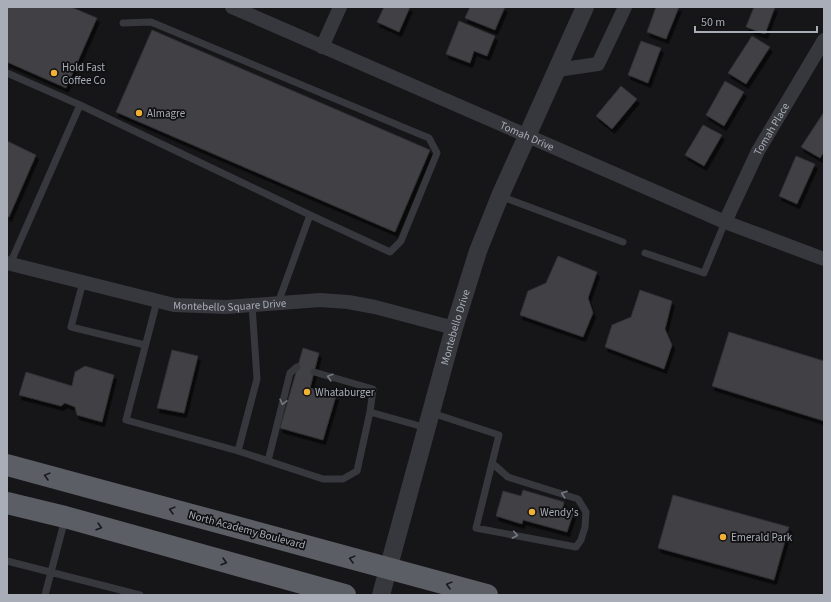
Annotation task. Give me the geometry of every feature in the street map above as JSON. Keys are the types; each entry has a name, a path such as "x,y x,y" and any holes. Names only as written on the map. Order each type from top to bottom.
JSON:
{"highway":[{"name":"North Academy Boulevard","path":"7,465 487,595"},
{"path":"7,503 65,517 345,595"}],"street":[{"name":"Tomah Drive","path":"232,7 725,222 824,259"},
{"path":"322,47 340,7"},
{"name":"Montebello Drive","path":"381,595 454,328 478,251 500,196 585,7"},
{"path":"557,70 598,64 625,7"},
{"name":"Tomah Place","path":"725,222 758,151 824,40"},
{"name":"Montebello Square Drive","path":"8,267 83,282 174,305 226,307 320,300 348,302 375,307 454,328"}],"lane":[{"path":"7,73 80,104 390,252 401,241 437,153 429,138 151,22 123,24"},
{"path":"8,267 80,104"},
{"path":"500,196 623,242"},
{"path":"278,303 310,215"},
{"path":"645,253 704,273 725,222"},
{"path":"83,282 71,326 145,345"},
{"path":"157,301 126,420 238,451 323,479 343,479 357,471 370,412 373,389 314,372"},
{"path":"238,451 257,379 252,305"},
{"path":"268,461 290,373 297,367"},
{"path":"370,412 429,420 499,435 492,463 476,528 576,547 581,540 585,527 586,512 578,499 508,477 492,463"},
{"path":"45,595 65,517"},
{"path":"7,561 140,595"}],"building":[{"path":"7,7 71,7 97,18 66,88 7,62"},
{"path":"384,7 410,7 399,32 377,22"},
{"path":"470,7 505,7 495,30 465,18"},
{"path":"656,7 679,7 666,39 647,32"},
{"path":"754,7 775,7 765,34 746,27"},
{"path":"459,21 495,36 487,56 474,51 470,63 446,54"},
{"path":"152,30 430,150 395,232 116,112"},
{"path":"752,36 770,47 746,84 728,73"},
{"path":"641,41 661,48 648,83 628,75"},
{"path":"725,81 744,92 724,126 706,115"},
{"path":"621,86 637,99 612,129 596,116"},
{"path":"824,112 824,152 820,158 801,147"},
{"path":"703,125 722,135 704,166 685,155"},
{"path":"7,141 36,155 9,217 7,216"},
{"path":"796,156 815,164 797,204 779,196"},
{"path":"558,256 597,272 588,298 593,313 583,337 520,315 528,291 546,283"},
{"path":"640,290 672,301 665,329 672,345 664,369 605,347 612,325 631,317"},
{"path":"729,332 824,361 824,421 712,386"},
{"name":"Whataburger","path":"303,348 319,353 310,388 336,396 323,440 280,428"},
{"path":"172,350 198,356 184,413 157,408"},
{"path":"85,366 114,375 102,422 77,415 75,407 65,403 61,406 19,395 26,372 72,386 75,372"},
{"name":"Wendy's","path":"523,490 564,502 562,511 573,514 567,532 523,520 522,524 496,516 503,491 521,496"},
{"name":"Emerald Park","path":"673,495 789,527 774,580 658,548"}],"place":[{"name":"Hold Fast Coffee Co","path":"54,73"},
{"name":"Almagre","path":"139,113"},
{"name":"Whataburger","path":"307,392"},
{"name":"Wendy's","path":"532,512"},
{"name":"Emerald Park","path":"723,537"}]}
